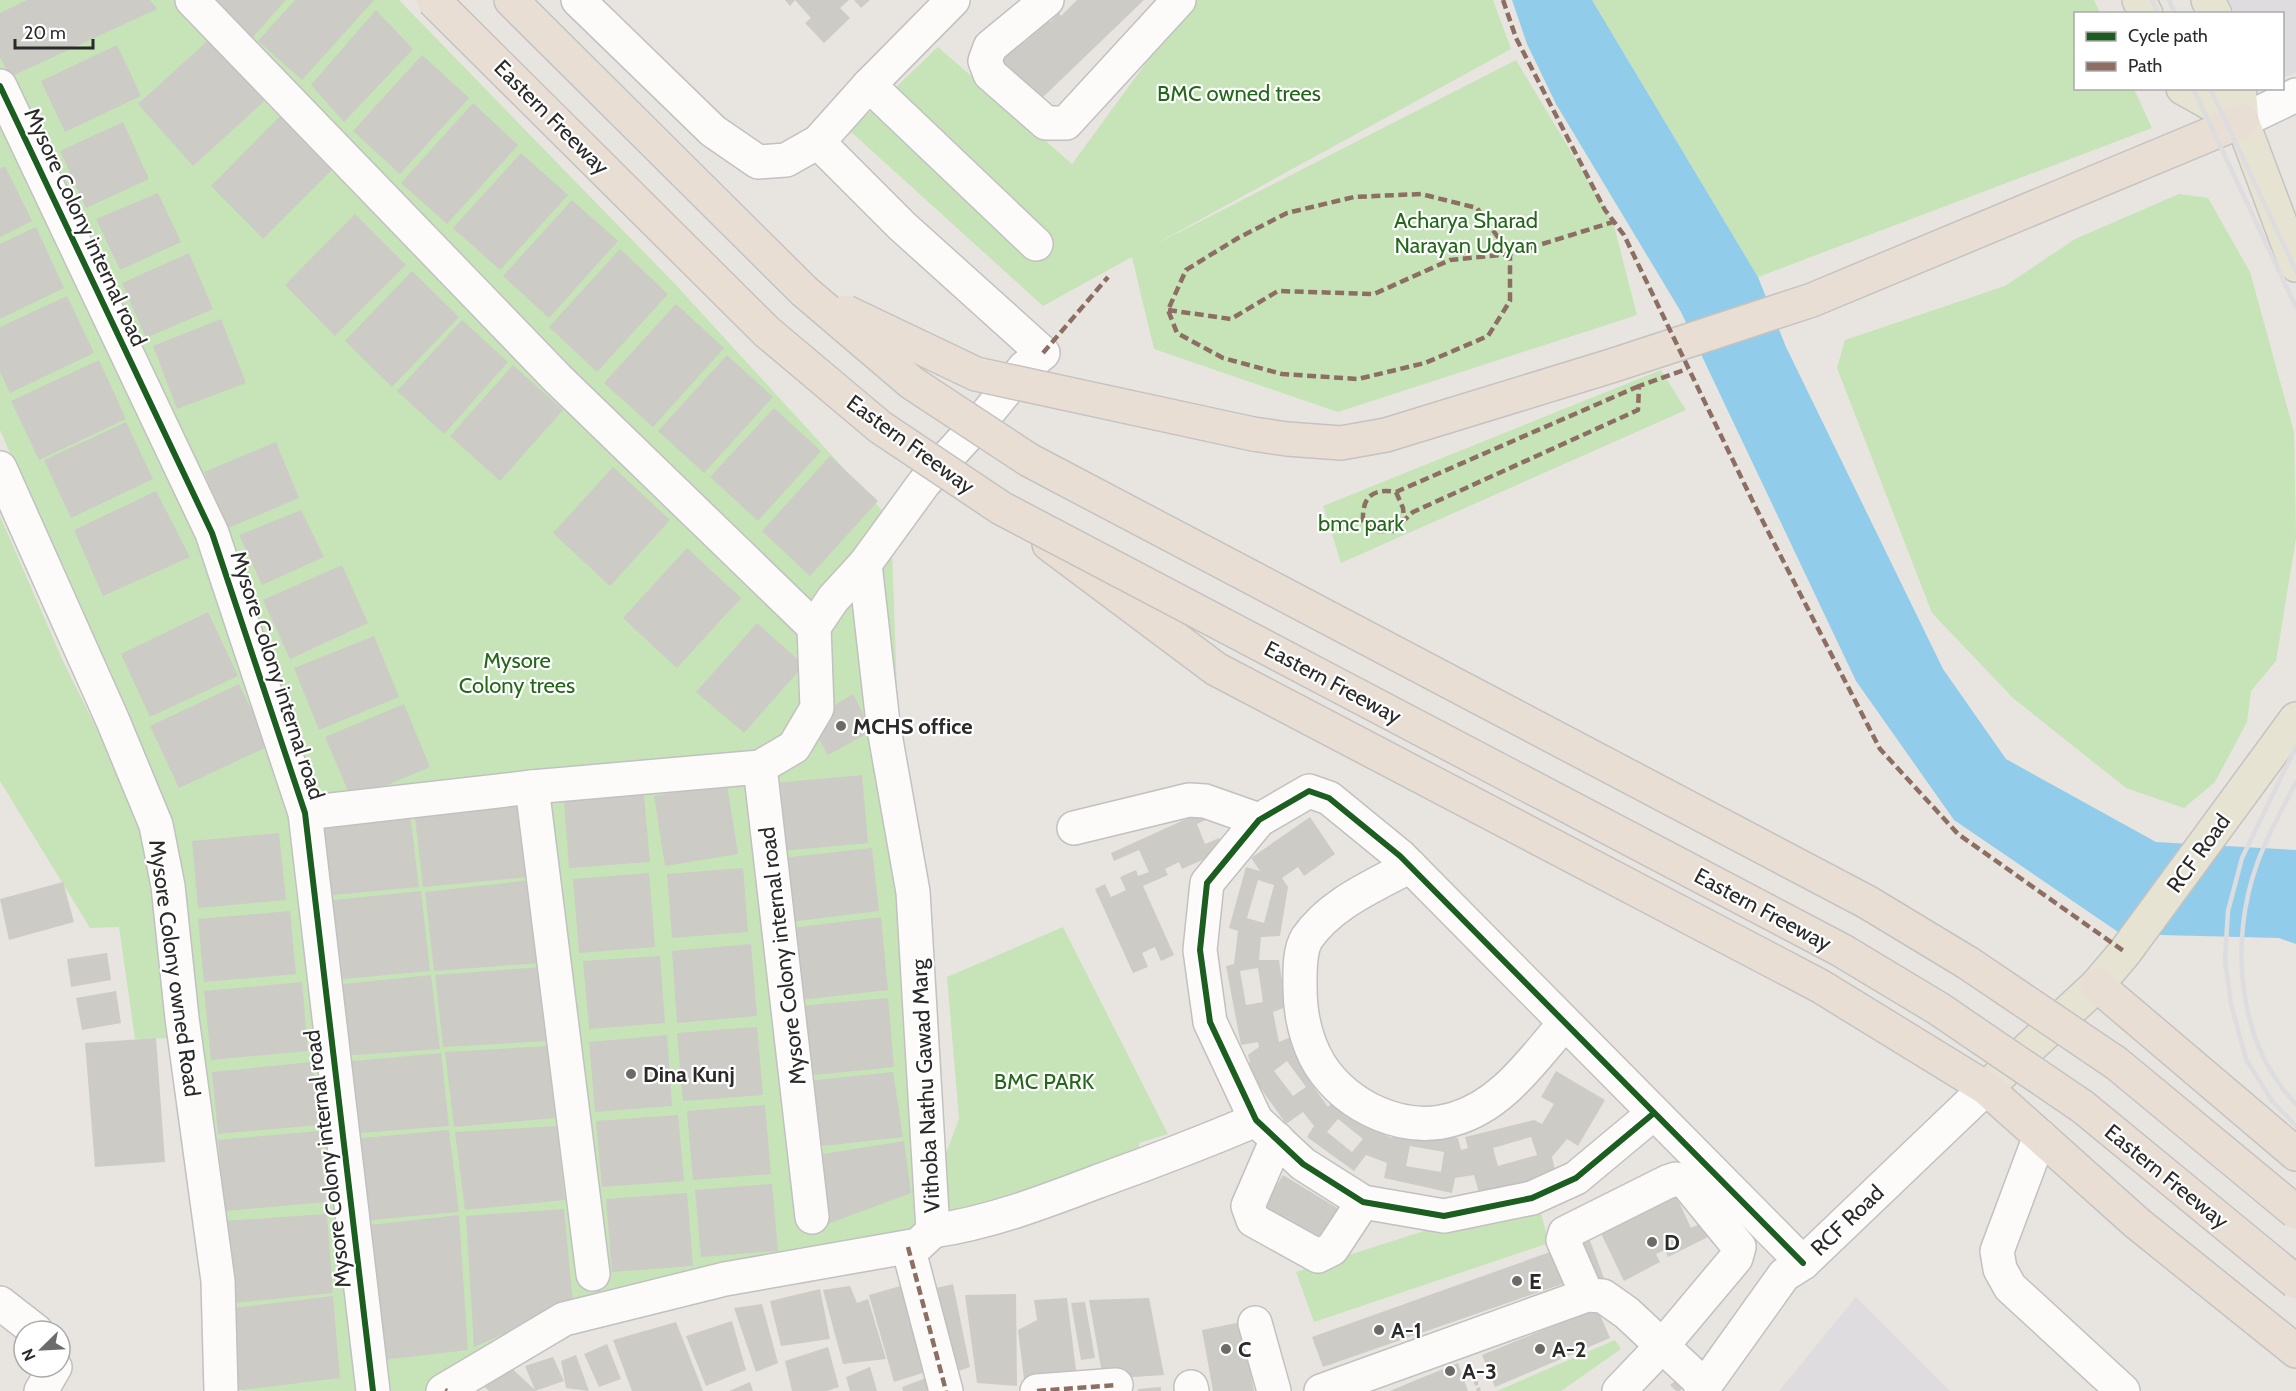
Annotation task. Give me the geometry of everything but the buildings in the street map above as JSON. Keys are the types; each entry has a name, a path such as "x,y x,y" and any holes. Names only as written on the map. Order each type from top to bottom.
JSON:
{"highway":[{"name":"Eastern Freeway","path":"434,0 767,332 880,427 1001,508 1841,950 1938,1009 2083,1107 2296,1282"},
{"path":"511,0 804,291 912,383 1029,460 1867,902 1968,963 2116,1063 2296,1212"},
{"path":"804,291 976,374 1253,434 1341,443 1386,435 1611,366 1812,300 2242,121"},
{"path":"1001,508 1216,669 1820,986 1986,1088 2137,1223 2296,1351"},
{"path":"2097,985 2296,1154"}],"main road":[{"path":"2187,90 2242,121"},
{"path":"2239,90 2242,121 2296,265"},
{"name":"RCF Road","path":"1986,1088 2097,985 2125,952 2296,719"}],"street":[{"path":"192,0 558,379 814,627 833,599 865,564 924,483 1024,368 1043,353 902,226 818,142"},
{"path":"578,0 713,131 759,162 786,160 818,142 868,85 953,0"},
{"path":"1047,0 990,47 985,61 990,74 1046,123 1066,123 1179,0"},
{"path":"868,85 1036,244"},
{"name":"Mysore Colony internal road","path":"0,86 212,533 305,813 373,1391"},
{"path":"2242,121 2296,95"},
{"name":"Mysore Colony owned Road","path":"0,468 113,721 156,825 168,886 195,1123 218,1281 222,1391"},
{"name":"Vithoba Nathu Gawad Marg","path":"865,564 883,723 913,892 921,1239 946,1391"},
{"name":"Mysore Colony internal road","path":"305,813 532,787 760,767 794,747 817,708 814,627"},
{"name":"Mysore Colony internal road","path":"760,767 812,1217"},
{"path":"532,787 593,1274"},
{"path":"1654,1113 1576,1178 1532,1198 1444,1216 1363,1202 1303,1164 1267,1129 1210,1023 1200,950 1207,883 1259,820 1309,791 1318,792 1329,798 1410,866 1803,1263"},
{"path":"1074,828 1189,800 1204,801 1259,820"},
{"path":"1410,866 1325,914 1305,941 1300,965 1300,998 1306,1035 1321,1066 1344,1090 1373,1112 1412,1124 1454,1119 1497,1099 1565,1023"},
{"name":"RCF Road","path":"1703,1388 1781,1278 1803,1263 1986,1088"},
{"path":"445,1390 564,1319 725,1279 921,1239 1011,1214 1201,1143 1267,1129"},
{"path":"1267,1129 1248,1206 1253,1220 1318,1256 1332,1249 1363,1202"},
{"path":"2040,1136 1997,1251 2001,1269 2010,1287 2123,1391"},
{"path":"1587,1295 1563,1240 1565,1233 1676,1179 1685,1181 1736,1240 1739,1247 1737,1258 1663,1346 1619,1391"},
{"path":"1321,1391 1587,1295 1603,1296 1615,1304 1663,1346 1703,1388"},
{"path":"0,1303 21,1319"},
{"path":"1255,1323 1274,1391"},
{"path":"1037,1391 1116,1385"},
{"path":"951,1391 959,1391"}],"shaded area":[{"path":"2229,0 2296,0 2296,72 2286,77 2284,76 2284,12 2235,12"},
{"path":"1856,1297 1950,1391 1779,1391"}],"green space":[{"name":"Mysore Colony trees","path":"0,0 399,0 676,285 891,520 916,1232 959,1119 947,977 1063,927 1168,1134 1139,1143 1139,1149 916,1234 564,1319 457,1391 242,1391 191,1018 173,830 0,430"},
{"path":"1192,0 1493,0 1511,49 1152,246 1516,60 1613,222 1637,315 1338,412 1154,349 1132,257 1043,306 850,131 938,47 1072,164"},
{"path":"1592,0 2094,0 2100,12 2074,12 2074,90 2134,90 2152,128 1758,277"},
{"path":"2179,194 2208,198 2250,272 2294,432 2296,538 2276,661 2251,691 2247,722 2215,782 2184,808 2126,788 2013,698 1932,613 1837,368 1845,340 2005,286 2075,239"},
{"name":"bmc park","path":"1661,370 1686,410 1341,563 1323,506"},
{"path":"0,516 63,661 155,846 173,1038 135,1039 119,927 90,928 0,781"},
{"path":"1536,1195 1549,1243 1314,1322 1296,1272"},
{"path":"1615,1340 1621,1349 1561,1391 1497,1391"}],"water":[{"path":"1512,0 1592,0 1758,277 1786,347 1943,669 2006,759 2156,842 2296,850 2296,944 2279,938 2121,934 1954,820 1856,681 1681,312 1556,104 1527,44"}],"railway":[{"path":"2152,0 2157,12"},
{"path":"2169,0 2174,12"},
{"path":"2194,90 2296,307"},
{"path":"2211,90 2296,271"},
{"path":"2296,747 2242,858 2228,911 2225,960 2231,1004 2246,1059 2272,1101 2296,1126"},
{"path":"2296,782 2257,864 2248,894 2241,958 2250,1022 2261,1052 2276,1079 2296,1104"}],"marked path":[{"path":"1503,0 1516,38 1605,210 1624,235 1756,508 1880,749 1958,834 2125,952"},
{"path":"1168,310 1231,319 1278,291 1374,294 1450,260 1510,254 1477,208 1421,194 1354,197 1287,213 1238,238 1186,270 1168,310 1177,333 1223,358 1282,374 1358,379 1425,363 1488,336 1510,301 1510,254 1613,222"},
{"path":"1043,353 1108,277"},
{"path":"1639,386 1396,492 1375,493 1370,496 1364,506 1363,521 1374,531 1393,531 1413,512 1638,410 1639,386 1687,369"},
{"path":"1396,492 1403,508 1404,519"},
{"path":"908,1247 946,1391"},
{"path":"1037,1391 1116,1385"}],"cycle path":[{"path":"0,86 212,533 305,813 373,1391"},
{"path":"1654,1113 1576,1178 1532,1198 1444,1216 1363,1202 1303,1164 1256,1120 1210,1022 1200,950 1207,883 1259,820 1309,791 1329,798 1400,856 1803,1263"}],"place":[{"name":"MCHS office","path":"841,726"},
{"name":"Dina Kunj","path":"631,1074"},
{"name":"D","path":"1652,1242"},
{"name":"E","path":"1517,1281"},
{"name":"A-1","path":"1379,1330"},
{"name":"C","path":"1226,1349"},
{"name":"A-2","path":"1540,1349"},
{"name":"A-3","path":"1450,1371"}],"park label":[{"name":"BMC owned trees","path":"1239,93"},
{"name":"Acharya Sharad Narayan Udyan","path":"1466,232"},
{"name":"BMC PARK","path":"1044,1081"}]}
